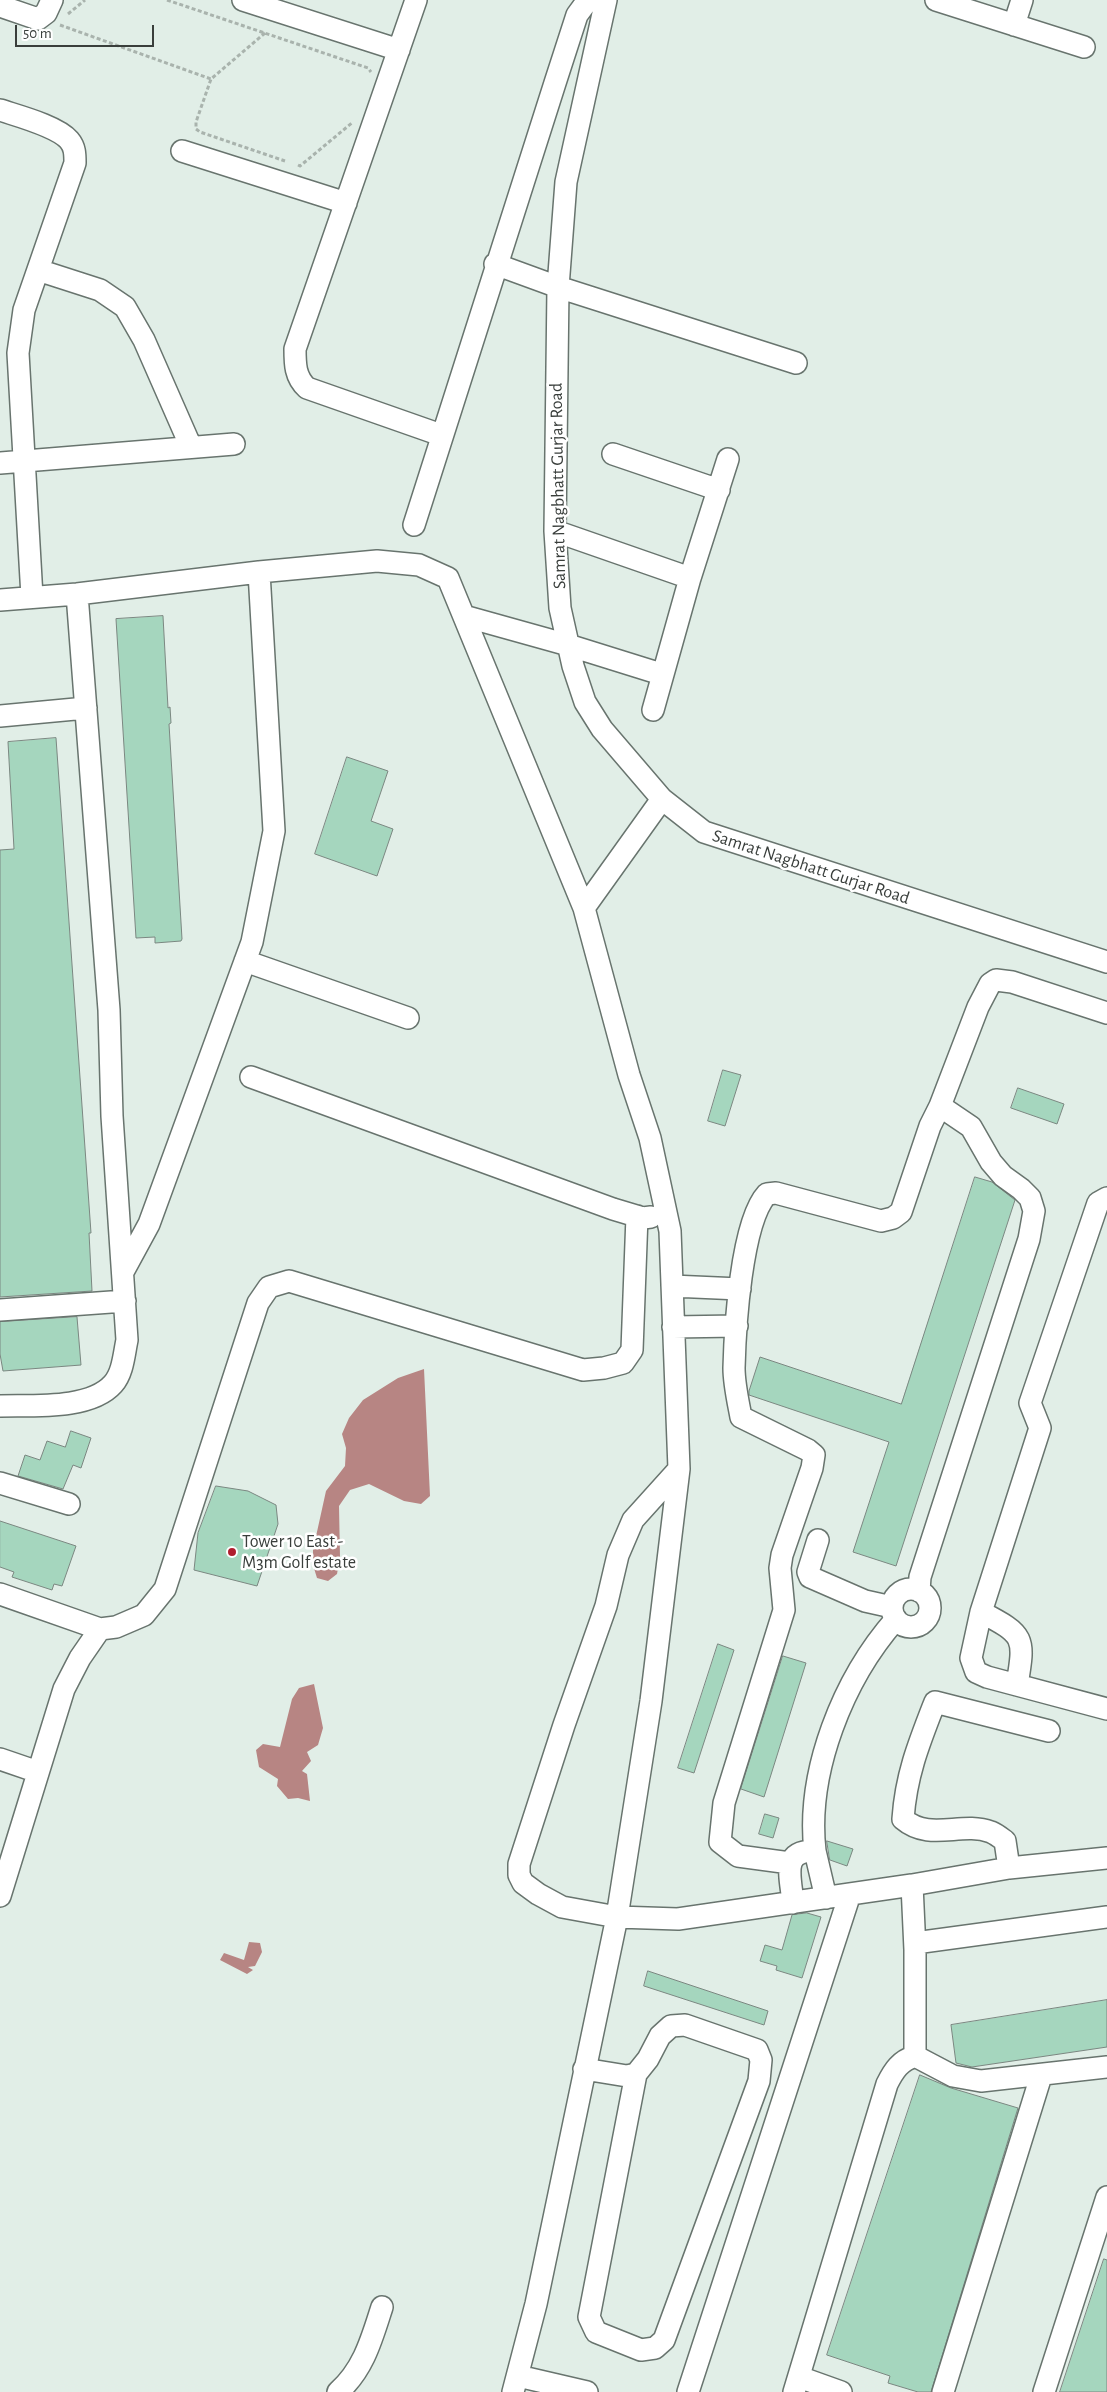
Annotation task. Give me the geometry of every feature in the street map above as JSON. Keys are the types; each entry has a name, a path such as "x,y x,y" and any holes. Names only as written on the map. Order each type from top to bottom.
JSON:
{"street":[{"path":"0,6 38,19 46,13 52,0"},
{"path":"243,0 399,50"},
{"path":"416,0 295,349 295,368 300,382 307,388 441,435"},
{"path":"414,525 441,435 577,15 588,0"},
{"name":"Samrat Nagbhatt Gurjar Road","path":"606,0 566,182 558,287 554,531 560,608 568,645 585,702 602,729 662,799 704,832 1107,962"},
{"path":"936,0 1084,48"},
{"path":"1014,25 1022,0"},
{"path":"0,110 41,124 68,139 75,149 75,163 24,310 18,353 32,597"},
{"path":"182,151 346,203"},
{"path":"496,264 558,287 796,363"},
{"path":"38,270 100,290 125,307 144,340 191,448"},
{"path":"0,463 234,444"},
{"path":"613,454 719,490"},
{"path":"653,710 661,674 728,459"},
{"path":"554,531 690,578"},
{"path":"0,600 77,594 258,572 377,562 419,565 448,578 584,908 629,1075 650,1138 670,1231 679,1469 651,1701 617,1917 536,2304 516,2384 587,2392"},
{"path":"124,1270 149,1224 252,942 274,830 258,572"},
{"path":"0,1406 78,1402 95,1396 113,1384 122,1366 127,1340 124,1270 112,1116 109,1010 77,594"},
{"path":"464,616 568,645 661,674"},
{"path":"0,716 86,708"},
{"path":"584,908 662,799"},
{"path":"245,961 408,1018"},
{"path":"790,1863 738,1856 720,1842 724,1803 784,1610 780,1568 782,1555 794,1515 812,1468 814,1455 808,1450 741,1417 734,1370 740,1289 746,1244 760,1201 766,1194 776,1193 882,1221 893,1218 901,1212 930,1126 940,1106 978,1007 990,984 996,980 1012,982 1107,1013"},
{"path":"251,1078 637,1216 667,1217"},
{"path":"919,1591 920,1577 1028,1239 1034,1211 1030,1198 1003,1176 991,1162 971,1127 940,1106"},
{"path":"1107,1198 1098,1203 1030,1403 1040,1428 981,1612 971,1658 976,1672 1107,1709"},
{"path":"0,1594 100,1630 116,1627 144,1615 165,1589 258,1303 269,1287 289,1281 583,1370 604,1368 624,1363 632,1350 637,1216"},
{"path":"672,1286 740,1289"},
{"path":"0,1310 125,1301"},
{"path":"673,1327 737,1326"},
{"path":"679,1469 633,1520 618,1555 606,1606 564,1725 519,1864 519,1875 523,1883 546,1899 562,1907 617,1917 678,1919 912,1885 1009,1868 1107,1858"},
{"path":"0,1482 69,1504"},
{"path":"818,1540 808,1572 810,1577 894,1613"},
{"path":"913,1589 924,1595 930,1606 923,1622 912,1627 900,1624 894,1613 893,1601 901,1592 913,1589"},
{"path":"981,1612 1011,1627 1020,1638 1022,1655 1017,1685"},
{"path":"826,1898 815,1851 812,1826 818,1783 844,1696 894,1613"},
{"path":"0,1896 64,1689 80,1658 100,1630"},
{"path":"1009,1868 1005,1841 992,1832 966,1829 932,1831 912,1827 903,1818 905,1789 920,1742 936,1702 1049,1731"},
{"path":"0,1759 38,1772"},
{"path":"793,1903 790,1863 793,1856 801,1850 815,1851"},
{"path":"912,1885 915,1943 915,2056"},
{"path":"688,2392 850,1894"},
{"path":"915,1943 1107,1917"},
{"path":"584,2068 627,2076 636,2074 648,2059 660,2036 671,2026 685,2025 757,2050 761,2060 759,2081 664,2340 655,2348 641,2350 596,2332 589,2317 636,2074"},
{"path":"841,2392 796,2384 887,2084 895,2069 907,2059 915,2056 953,2076 981,2081 1041,2076 1107,2067"},
{"path":"943,2392 1041,2076"},
{"path":"1044,2392 1107,2197"},
{"path":"338,2392 351,2381 365,2358 382,2307"}],"path":[{"path":"85,0 57,24 211,78"},
{"path":"167,0 368,68 371,72 368,81"},
{"path":"265,33 211,78 196,122 196,129 300,166 354,121"}],"shaded area":[{"path":"424,1369 430,1496 421,1504 404,1501 369,1484 350,1490 339,1506 340,1557 337,1574 328,1581 317,1578 313,1565 313,1550 326,1491 345,1466 346,1448 342,1434 349,1418 363,1400 398,1378"},
{"path":"314,1684 323,1728 318,1745 307,1752 311,1761 302,1771 307,1774 310,1801 298,1798 288,1799 277,1786 278,1779 259,1767 256,1750 263,1744 280,1747 292,1699 299,1688"},
{"path":"249,1942 260,1943 262,1952 255,1966 248,1967 253,1970 247,1974 220,1960 224,1953 244,1960"}],"building":[{"path":"163,616 168,708 170,707 171,723 169,724 182,939 181,941 155,943 155,937 136,938 116,619"},
{"path":"56,738 91,1233 89,1233 92,1291 0,1297 0,850 14,849 8,742"},
{"path":"347,757 388,771 371,821 393,829 377,876 315,854"},
{"path":"723,1070 741,1075 725,1126 708,1121"},
{"path":"1018,1088 1064,1104 1057,1124 1011,1108"},
{"path":"975,1177 992,1182 1015,1200 896,1566 853,1552 889,1442 749,1395 749,1391 760,1357 901,1404"},
{"path":"77,1317 81,1365 3,1371 0,1354 0,1322"},
{"path":"71,1431 91,1438 81,1468 73,1465 63,1489 18,1476 25,1455 40,1460 47,1441 65,1447"},
{"name":"Tower 10 East - M3m Golf estate","path":"216,1486 248,1491 276,1505 278,1524 257,1586 194,1570 198,1533"},
{"path":"0,1521 76,1546 62,1586 54,1584 52,1590 12,1577 14,1572 0,1567"},
{"path":"718,1644 734,1650 694,1773 678,1768"},
{"path":"783,1656 806,1663 764,1797 741,1789"},
{"path":"765,1814 779,1818 773,1838 759,1834"},
{"path":"827,1841 853,1849 847,1866 830,1860"},
{"path":"807,1913 821,1917 802,1978 776,1970 777,1966 760,1961 765,1945 782,1950 792,1915"},
{"path":"648,1971 768,2011 764,2025 644,1986"},
{"path":"1107,2000 1107,2047 972,2067 956,2063 951,2025"},
{"path":"920,2075 951,2088 1018,2108 931,2392 918,2392 888,2383 890,2376 827,2355"},
{"path":"1104,2259 1107,2260 1107,2392 1060,2392"}],"place":[{"name":"Tower 10 East - M3m Golf estate","path":"232,1552"}]}
